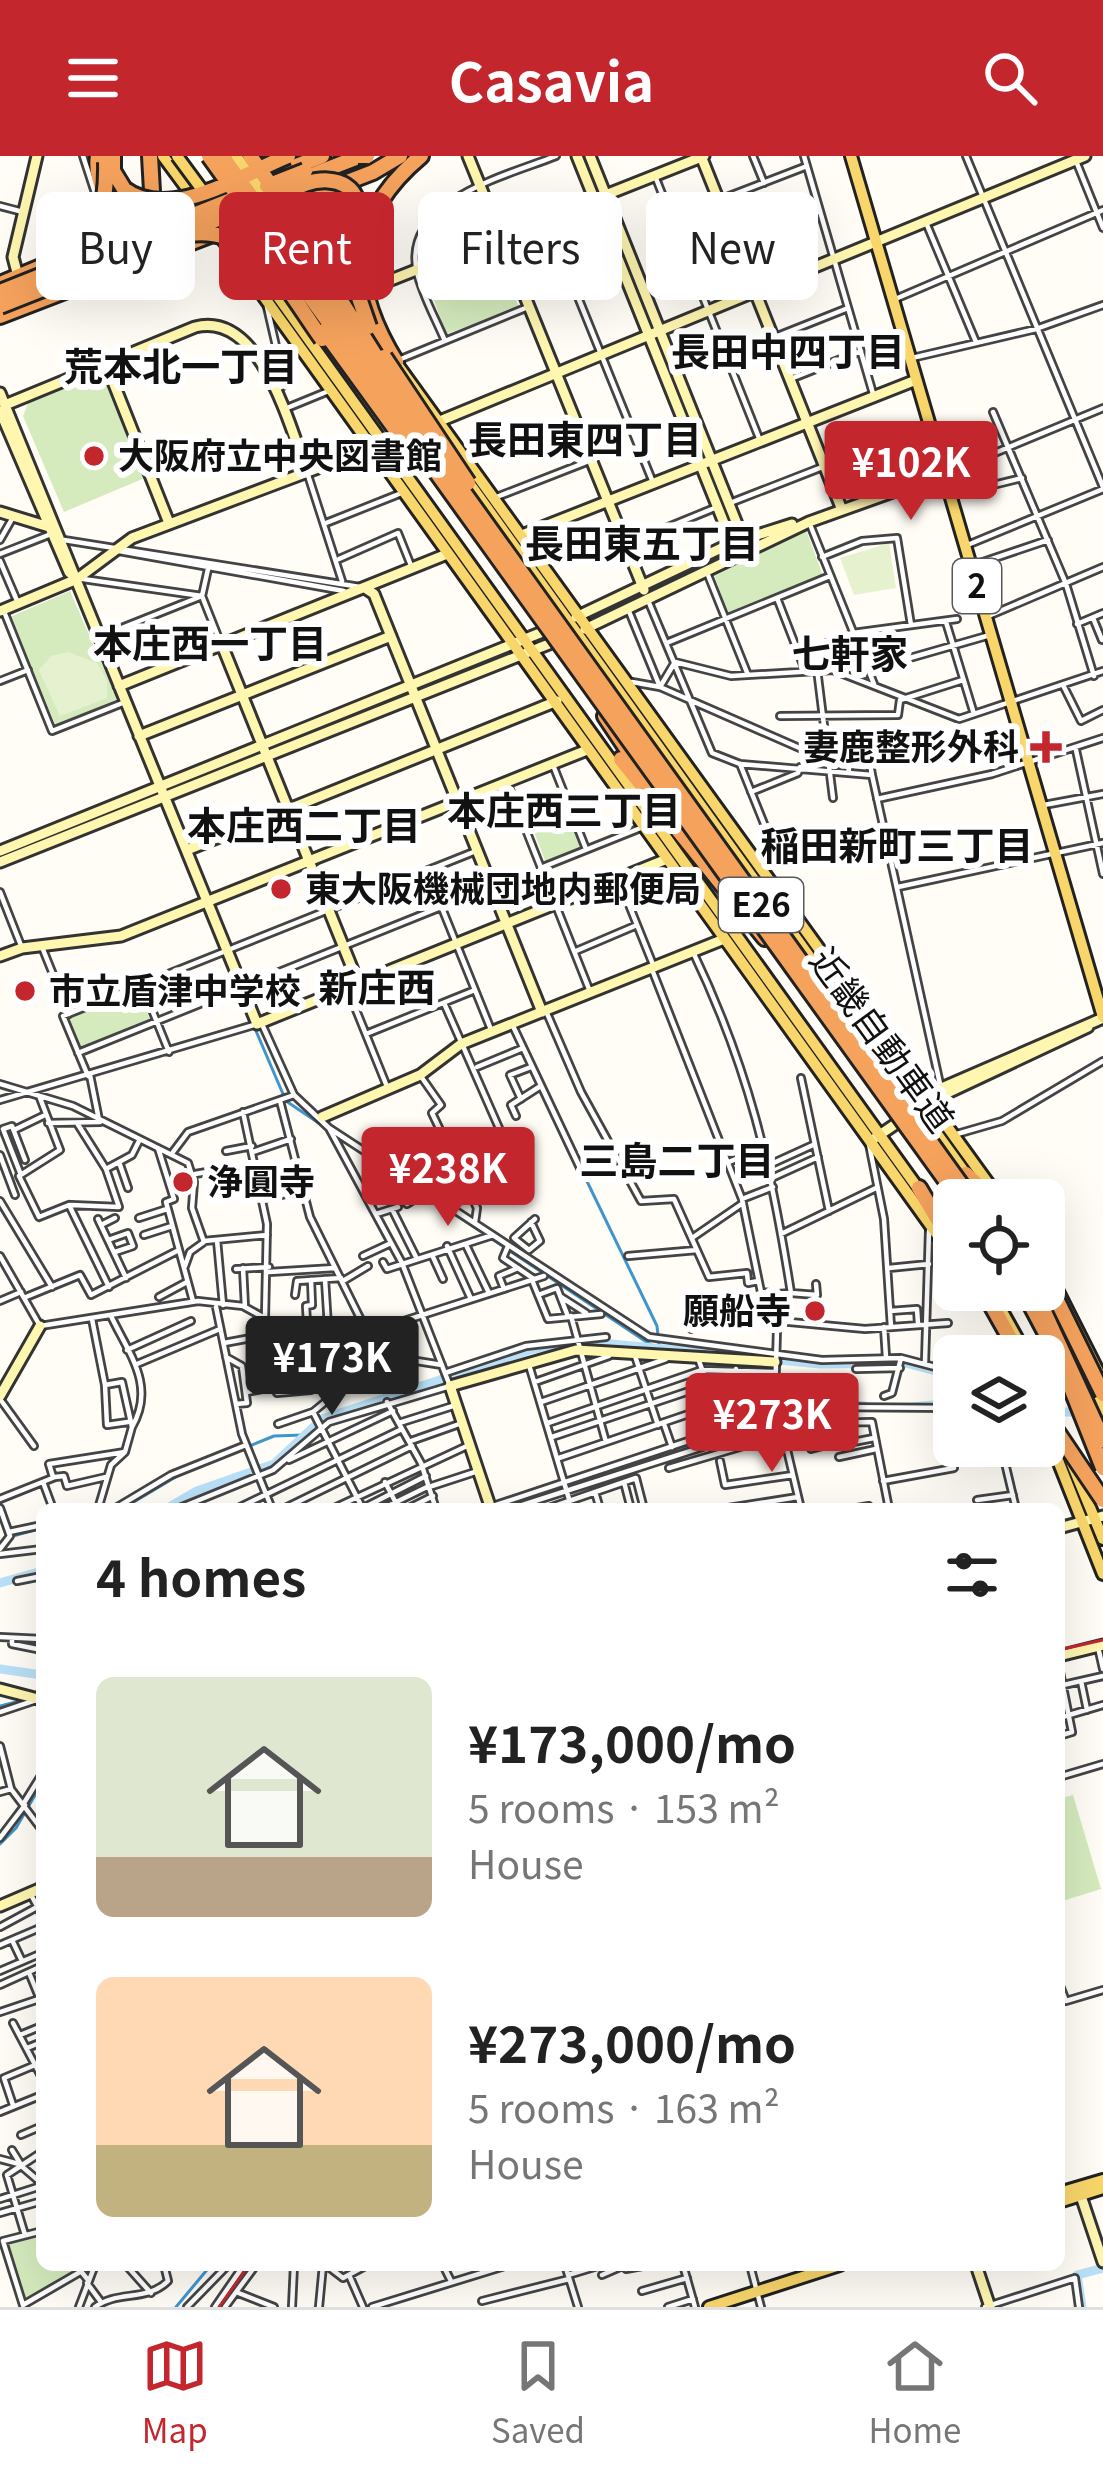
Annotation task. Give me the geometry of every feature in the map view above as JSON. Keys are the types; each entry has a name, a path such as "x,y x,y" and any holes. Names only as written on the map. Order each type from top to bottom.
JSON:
{"highway":[{"path":"103,192 98,177 106,156"},
{"path":"106,156 124,190 160,202 188,196 288,156"},
{"path":"103,192 106,156"},
{"path":"150,156 154,183 150,192"},
{"path":"199,156 355,380"},
{"name":"近畿自動車道","path":"209,156 945,1179"},
{"name":"近畿自動車道","path":"222,156 957,1179"},
{"path":"243,156 476,483 549,611"},
{"path":"195,228 262,201 278,195 283,193 305,184 328,178 345,183 356,196 359,213 352,230 330,240 306,232 284,204 278,195 273,188 243,156"},
{"path":"197,203 322,156"},
{"path":"0,299 343,156"},
{"path":"0,299 362,156"},
{"path":"373,172 400,156"},
{"path":"409,156 383,183 365,215 356,253 358,292 382,353 476,483"},
{"path":"321,192 409,156"},
{"path":"387,192 421,156"},
{"path":"0,299 174,241 217,232"},
{"path":"195,240 217,232"},
{"path":"195,235 206,233 249,245 472,523"},
{"path":"0,299 18,276 36,269"},
{"path":"0,299 36,276"},
{"path":"0,299 36,286"},
{"path":"0,299 36,290"},
{"path":"367,300 396,362"},
{"path":"568,655 622,743 734,899 746,902"},
{"path":"621,759 818,1002"},
{"path":"966,1174 971,1179"},
{"path":"919,1189 933,1212"},
{"path":"1034,1311 1060,1360 1103,1468"},
{"path":"1044,1311 1103,1440"},
{"path":"1061,1311 1099,1391"},
{"path":"1065,1441 1103,1500"}],"main road":[{"path":"163,156 331,390 468,562 587,750 872,1137 932,1228"},
{"path":"178,156 349,396 404,492 447,554 519,642"},
{"path":"243,156 275,192"},
{"path":"243,156 313,263 698,782 966,1174"},
{"name":"2","path":"851,156 1103,1017"},
{"path":"351,300 433,423 468,460 476,483 518,541"},
{"path":"303,351 349,396"},
{"path":"476,483 494,498 518,541"},
{"path":"468,562 482,602"},
{"path":"582,630 647,732 820,973 952,1135 980,1179"},
{"path":"527,654 842,1083 872,1137 933,1209"},
{"path":"647,732 698,782"},
{"path":"686,866 740,960"},
{"path":"796,920 820,973"},
{"path":"768,1000 842,1083"},
{"path":"1057,1311 1099,1391"},
{"path":"1064,1311 1099,1391"},
{"path":"1065,1454 1103,1539"},
{"path":"1093,1519 1103,1574"},
{"path":"1065,2195 1103,2184"},
{"path":"709,2307 813,2271"}],"street":[{"path":"18,276 13,257 37,156"},
{"path":"83,156 95,192"},
{"path":"468,156 482,192"},
{"path":"445,341 417,270 420,243 433,219 458,196 556,156"},
{"path":"577,156 598,192"},
{"path":"590,156 599,192"},
{"path":"611,192 702,156 715,192"},
{"path":"753,156 764,183"},
{"path":"804,156 874,397"},
{"path":"965,156 1103,488 965,547"},
{"path":"818,264 1077,157 1103,228"},
{"path":"740,192 807,166"},
{"path":"655,176 760,442"},
{"path":"0,206 23,212"},
{"path":"893,300 1100,211"},
{"path":"926,222 976,342"},
{"path":"622,245 730,503 740,547"},
{"path":"622,258 700,466 740,547"},
{"path":"394,279 417,270"},
{"path":"526,300 712,753 740,764 872,775"},
{"path":"580,300 654,485"},
{"path":"125,702 52,731 2,610 77,579 115,548 169,524 378,447 733,300"},
{"path":"759,300 842,510"},
{"path":"269,305 263,310 285,385 277,389"},
{"path":"910,358 1036,329 1103,305"},
{"path":"396,362 529,307"},
{"path":"774,338 848,308"},
{"path":"2,408 195,327 220,326 244,344 287,408 345,589"},
{"path":"790,379 861,351"},
{"path":"106,364 169,524"},
{"path":"518,541 916,380"},
{"path":"287,408 331,390"},
{"path":"0,393 51,530 77,579"},
{"path":"2,408 64,540 241,988 294,1095 322,1117 402,1263 424,1313 488,1503"},
{"path":"0,850 519,642 641,586 1009,449 1103,408"},
{"path":"993,412 1066,584 1084,647 1103,687"},
{"path":"468,460 572,419"},
{"path":"730,503 930,425"},
{"path":"494,498 589,461"},
{"path":"950,495 1022,478"},
{"path":"326,523 404,492"},
{"path":"624,546 717,507"},
{"path":"0,512 51,530"},
{"path":"0,540 14,517"},
{"path":"808,522 874,684"},
{"path":"18,603 0,557 51,530"},
{"path":"337,560 398,533 412,568"},
{"path":"822,556 862,541 897,538 911,625"},
{"path":"64,540 372,590 544,1011 581,1092 641,1201 674,1199 710,1277 747,1274 748,1283 758,1282"},
{"path":"971,566 1048,540"},
{"path":"0,862 527,654 706,569 740,547"},
{"path":"115,548 208,569 270,576"},
{"path":"365,588 447,554"},
{"path":"986,617 1103,567"},
{"path":"208,569 202,596 343,947 366,1034 388,1089"},
{"path":"706,569 748,675"},
{"path":"667,643 830,576"},
{"path":"77,579 202,596"},
{"path":"119,686 345,589"},
{"path":"99,637 202,596"},
{"path":"777,598 805,670"},
{"path":"628,608 660,687"},
{"path":"1077,624 1103,614"},
{"path":"1084,647 1103,640 1093,618"},
{"path":"799,653 853,633 957,619"},
{"path":"946,620 974,714"},
{"path":"868,670 991,635"},
{"path":"139,736 391,636"},
{"path":"660,687 675,662"},
{"path":"675,662 748,675 817,670 874,684 946,718 1012,705 1098,674"},
{"path":"0,681 28,670"},
{"path":"817,670 833,798"},
{"path":"627,685 635,680 660,687 804,750 827,748"},
{"path":"900,700 963,680"},
{"path":"1064,687 1081,721 1103,710"},
{"path":"780,716 898,716 900,700"},
{"path":"187,850 557,701"},
{"path":"878,799 1103,741"},
{"path":"0,956 22,948 121,936 587,750"},
{"path":"1076,750 1100,843 1103,874"},
{"path":"868,752 941,1087"},
{"path":"847,753 849,772"},
{"path":"740,764 775,850"},
{"path":"552,765 586,849"},
{"path":"751,793 798,773 800,767"},
{"path":"507,782 590,993"},
{"path":"1042,805 1103,794"},
{"path":"542,867 644,826"},
{"path":"898,887 1100,843"},
{"path":"100,1120 89,1075 63,1016 476,851"},
{"path":"0,1100 259,1023 667,859"},
{"path":"427,871 492,1032"},
{"path":"619,880 743,1201 760,1292 812,1298 816,1284"},
{"path":"0,892 22,948"},
{"path":"79,1053 441,908"},
{"path":"575,951 637,926"},
{"path":"322,1117 419,1075 461,1044 724,939"},
{"path":"41,947 69,1014"},
{"path":"692,952 751,1087 770,1165 790,1293"},
{"path":"142,986 169,1052"},
{"path":"366,1034 475,990"},
{"path":"444,1003 499,1128"},
{"path":"886,1357 889,1268 872,1137 941,1087 1103,1018 921,1102"},
{"path":"512,1024 580,1170"},
{"path":"476,1067 523,1048"},
{"path":"952,1135 1002,1121 1103,1061"},
{"path":"521,1099 511,1075 531,1067"},
{"path":"419,1075 441,1106 432,1113 473,1201 474,1223"},
{"path":"801,1078 829,1211"},
{"path":"0,1084 73,1106 139,1141 173,1152 193,1174 192,1208 204,1241"},
{"path":"516,1115 511,1106 539,1087"},
{"path":"173,1152 188,1132 294,1095"},
{"path":"21,1175 60,1150 43,1116 40,1098"},
{"path":"280,1100 320,1242 361,1320 360,1352 329,1383"},
{"path":"243,1112 267,1235 265,1318"},
{"path":"43,1116 14,1130 3,1129 24,1191 39,1217 69,1205 119,1207 106,1169 77,1123"},
{"path":"48,1124 100,1120"},
{"path":"329,1128 649,1337 776,1360"},
{"path":"14,1130 25,1160"},
{"path":"226,1151 291,1139"},
{"path":"106,1169 132,1155 139,1141"},
{"path":"770,1165 815,1144"},
{"path":"158,1148 175,1198 166,1202 167,1209 194,1301"},
{"path":"729,1162 752,1152 756,1162 767,1157"},
{"path":"0,1155 15,1195"},
{"path":"772,1178 818,1157"},
{"path":"119,1162 128,1188"},
{"path":"193,1174 219,1170"},
{"path":"473,1201 510,1171"},
{"path":"692,1238 743,1201 773,1187"},
{"path":"782,1234 876,1188"},
{"path":"263,1199 303,1190"},
{"path":"24,1191 0,1201 52,1287"},
{"path":"407,1204 426,1192"},
{"path":"69,1205 109,1287"},
{"path":"376,1214 395,1208 416,1258"},
{"path":"140,1218 167,1209"},
{"path":"116,1218 100,1222 126,1278"},
{"path":"533,1220 540,1241 529,1250 518,1241 514,1238 533,1220"},
{"path":"144,1235 172,1226"},
{"path":"925,1363 932,1228"},
{"path":"108,1240 128,1233 133,1246 114,1252"},
{"path":"185,1266 190,1252 204,1241 267,1235"},
{"path":"383,1262 387,1270 493,1235"},
{"path":"217,1240 220,1329 246,1445 269,1503"},
{"path":"518,1241 503,1258 533,1280 548,1319 601,1314"},
{"path":"363,1256 391,1243"},
{"path":"466,1245 489,1293"},
{"path":"448,1248 471,1299"},
{"path":"0,1301 80,1276 91,1295 179,1250"},
{"path":"628,1256 697,1250"},
{"path":"432,1255 443,1279"},
{"path":"0,1256 40,1326"},
{"path":"889,1268 928,1264"},
{"path":"295,1295 297,1281 342,1279 368,1266"},
{"path":"245,1307 240,1269 335,1268"},
{"path":"504,1288 499,1276 518,1268"},
{"path":"385,1327 544,1276"},
{"path":"325,1279 329,1343"},
{"path":"277,1394 311,1390 311,1280"},
{"path":"159,1297 187,1282"},
{"path":"538,1295 557,1288 570,1316 606,1442"},
{"path":"778,1294 775,1395 800,1503"},
{"path":"561,1297 590,1315"},
{"path":"34,1446 0,1397 4,1380 40,1326 172,1309 194,1301 245,1307 290,1332 444,1370 606,1337"},
{"path":"172,1309 179,1325"},
{"path":"889,1311 917,1309 918,1324"},
{"path":"691,1329 692,1316 726,1316 727,1310 779,1312"},
{"path":"100,1503 143,1402 142,1379 111,1316"},
{"path":"92,1319 105,1385 106,1426 130,1425"},
{"path":"127,1350 191,1321"},
{"path":"779,1321 887,1327 947,1323"},
{"path":"397,1323 409,1360"},
{"path":"135,1365 220,1329"},
{"path":"267,1337 290,1332"},
{"path":"224,1342 251,1338"},
{"path":"278,1424 318,1420 388,1402 528,1361 575,1342 776,1360 886,1357 933,1365"},
{"path":"535,1382 627,1350"},
{"path":"627,1350 672,1447"},
{"path":"541,1402 674,1352"},
{"path":"697,1354 724,1429"},
{"path":"226,1357 242,1366 247,1403 236,1404"},
{"path":"884,1396 892,1393 901,1358"},
{"path":"548,1423 702,1370 776,1360"},
{"path":"528,1361 571,1503"},
{"path":"245,1393 262,1389 259,1363"},
{"path":"736,1368 743,1399"},
{"path":"856,1369 900,1368"},
{"path":"343,1372 381,1387"},
{"path":"288,1461 346,1385 343,1372"},
{"path":"105,1385 142,1379"},
{"path":"122,1382 130,1425"},
{"path":"851,1404 853,1382"},
{"path":"1065,1382 1099,1391"},
{"path":"812,1383 844,1386"},
{"path":"823,1384 825,1404"},
{"path":"552,1437 707,1385"},
{"path":"734,1400 775,1395"},
{"path":"388,1402 421,1463 435,1503"},
{"path":"507,1503 825,1404 871,1410 933,1409"},
{"path":"248,1503 401,1426 456,1405"},
{"path":"559,1458 715,1405"},
{"path":"871,1410 888,1503"},
{"path":"192,1503 392,1411"},
{"path":"525,1503 724,1429 779,1417"},
{"path":"318,1420 359,1503"},
{"path":"669,1468 821,1423 872,1421"},
{"path":"295,1503 462,1423"},
{"path":"821,1423 827,1445"},
{"path":"848,1443 874,1438"},
{"path":"811,1449 838,1442"},
{"path":"344,1503 469,1444"},
{"path":"124,1503 171,1475 246,1445"},
{"path":"839,1457 876,1449"},
{"path":"54,1478 49,1464 125,1452"},
{"path":"720,1461 725,1485 793,1475"},
{"path":"1006,1467 1014,1503"},
{"path":"883,1481 954,1468"},
{"path":"621,1471 630,1503"},
{"path":"402,1503 429,1486 478,1472"},
{"path":"36,1549 0,1550 9,1532 0,1504 64,1475 68,1486 98,1475 108,1477"},
{"path":"374,1503 426,1476"},
{"path":"562,1503 635,1478 642,1503"},
{"path":"43,1482 51,1503"},
{"path":"385,1482 396,1503"},
{"path":"596,1492 599,1503"},
{"path":"977,1501 1012,1495"},
{"path":"419,1503 433,1496"},
{"path":"760,1503 798,1497"},
{"path":"9,1532 36,1527"},
{"path":"17,1581 36,1577"},
{"path":"0,1637 36,1639"},
{"path":"12,1639 12,1644 36,1649"},
{"path":"1065,1655 1101,1646 1103,1672 1065,1684"},
{"path":"1081,1681 1087,1711"},
{"path":"0,1689 36,1698"},
{"path":"1065,1699 1072,1732 1065,1734"},
{"path":"0,1712 36,1701"},
{"path":"1065,1717 1103,1705"},
{"path":"0,1746 11,1789 36,1821"},
{"path":"1065,1775 1103,1764"},
{"path":"0,1838 36,1786"},
{"path":"0,1792 11,1789"},
{"path":"0,1906 36,1890"},
{"path":"30,1893 36,1905"},
{"path":"0,1927 36,1908"},
{"path":"20,1916 27,1933"},
{"path":"0,1945 36,1929"},
{"path":"13,1940 22,1961"},
{"path":"0,1971 36,1955"},
{"path":"0,1985 36,1969"},
{"path":"29,1972 36,1987"},
{"path":"1065,2000 1103,1990"},
{"path":"0,2012 36,1999"},
{"path":"14,2023 36,2062"},
{"path":"20,2036 36,2029"},
{"path":"26,2048 36,2044"},
{"path":"13,2105 4,2078 36,2063"},
{"path":"0,2112 36,2097"},
{"path":"21,2135 36,2129"},
{"path":"12,2150 19,2164"},
{"path":"25,2235 4,2176 36,2155"},
{"path":"0,2159 19,2164 36,2177"},
{"path":"0,2199 36,2184"},
{"path":"1079,2191 1103,2262"},
{"path":"0,2213 36,2203"},
{"path":"36,2232 4,2241 23,2306 74,2271"},
{"path":"80,2271 98,2304 151,2293 168,2281 166,2271"},
{"path":"80,2307 92,2271"},
{"path":"131,2271 151,2293"},
{"path":"187,2307 222,2271"},
{"path":"215,2307 240,2271"},
{"path":"225,2307 251,2271"},
{"path":"292,2307 294,2271"},
{"path":"319,2307 325,2271"},
{"path":"352,2271 368,2307 489,2271"},
{"path":"445,2271 452,2283"},
{"path":"566,2271 578,2307"},
{"path":"482,2301 584,2271"},
{"path":"602,2275 614,2271"},
{"path":"668,2307 694,2303 685,2271"},
{"path":"752,2271 761,2307"},
{"path":"978,2271 988,2306 1075,2278 1079,2307"},
{"path":"642,2292 687,2278"},
{"path":"236,2291 254,2303 274,2307"}],"green space":[{"path":"434,300 516,300 519,308 446,334"},
{"path":"105,372 147,477 64,512 23,416 28,403"},
{"path":"806,530 823,576 727,613 714,574"},
{"path":"889,543 896,588 854,595 840,558"},
{"path":"70,591 117,699 56,726 10,617"},
{"path":"68,652 97,663 107,681 107,698 60,716 39,670 51,656"},
{"path":"564,808 582,846 546,863 530,822"},
{"path":"138,991 151,1022 80,1048 69,1019"},
{"path":"1073,1795 1101,1889 1065,1900 1065,1797"},
{"path":"36,2234 36,2271 78,2271 24,2303 6,2243"}],"waterway":[{"path":"256,1031 286,1101 326,1128"},
{"path":"339,1137 651,1345"},
{"path":"582,1171 657,1326 659,1345"},
{"path":"176,1503 274,1464 322,1419 533,1349 580,1341 821,1364 906,1363 933,1370"},
{"path":"1065,1387 1075,1388"},
{"path":"515,1503 780,1415 828,1403 865,1406"},
{"path":"912,1407 933,1405"},
{"path":"1065,1412 1086,1412"},
{"path":"132,1503 179,1475 274,1436 303,1435"},
{"path":"13,1536 36,1530"},
{"path":"0,1583 36,1573"},
{"path":"0,1669 36,1674"},
{"path":"0,1706 16,1702"},
{"path":"0,1844 16,1828 36,1793"},
{"path":"1082,2307 1077,2275 1103,2268"},
{"path":"176,2307 206,2271"}],"railway":[{"path":"1065,1649 1103,1640"},
{"path":"219,2307 245,2271"}],"place":[{"name":"大阪府立中央図書館","path":"94,456"},
{"name":"妻鹿整形外科","path":"1046,747"},
{"name":"東大阪機械団地内郵便局","path":"281,889"},
{"name":"市立盾津中学校","path":"25,991"},
{"name":"浄圓寺","path":"183,1182"},
{"name":"願船寺","path":"815,1311"}],"district":[{"name":"長田中四丁目","path":"788,352"},
{"name":"荒本北一丁目","path":"181,367"},
{"name":"長田東四丁目","path":"585,440"},
{"name":"長田東五丁目","path":"642,544"},
{"name":"本庄西一丁目","path":"210,644"},
{"name":"七軒家","path":"850,654"},
{"name":"本庄西三丁目","path":"564,811"},
{"name":"本庄西二丁目","path":"304,826"},
{"name":"稲田新町三丁目","path":"897,846"},
{"name":"新庄西","path":"377,988"},
{"name":"三島二丁目","path":"677,1161"}]}
